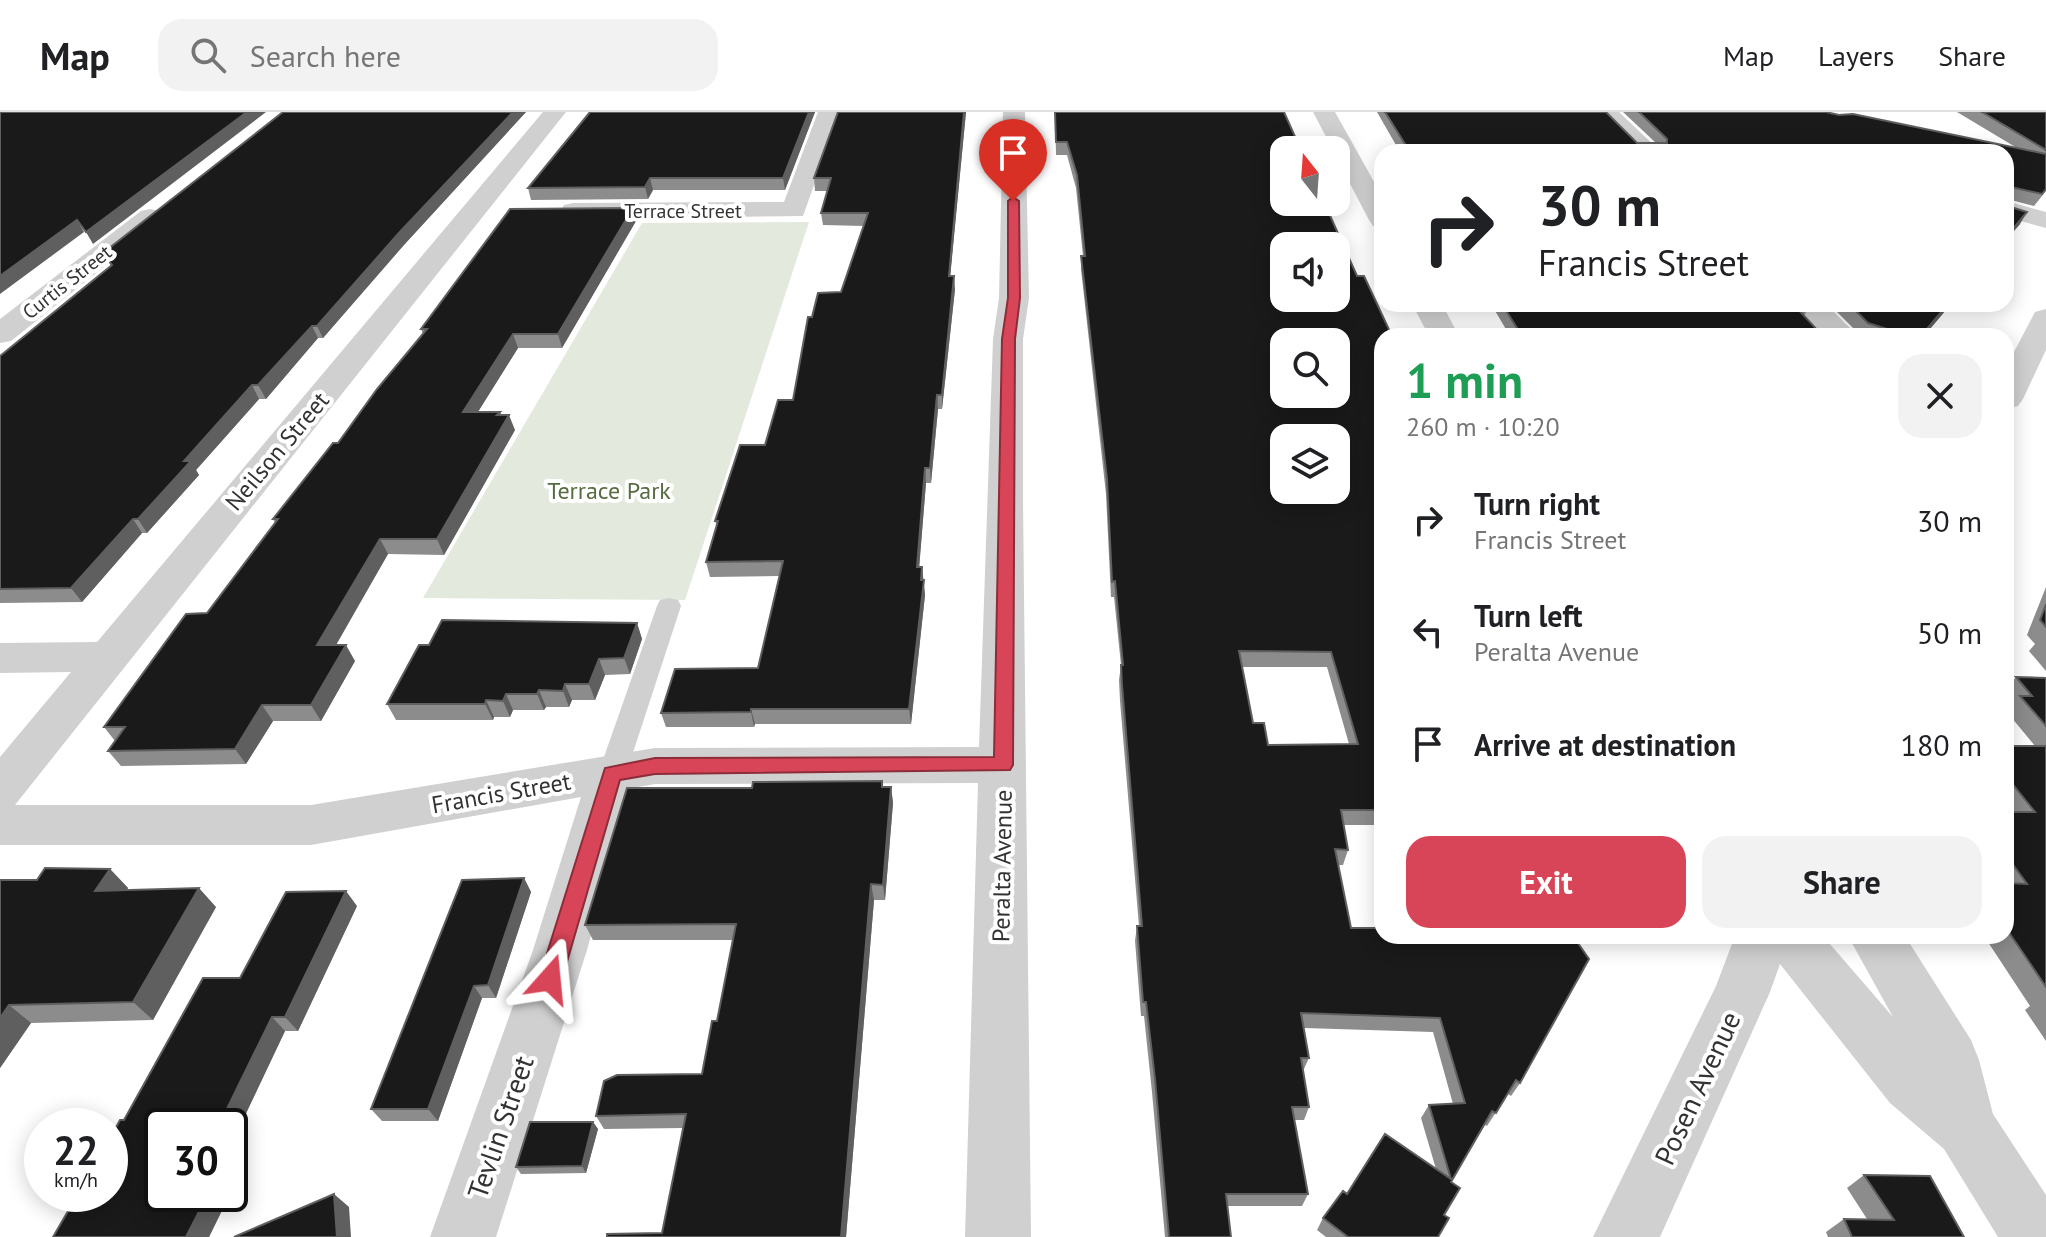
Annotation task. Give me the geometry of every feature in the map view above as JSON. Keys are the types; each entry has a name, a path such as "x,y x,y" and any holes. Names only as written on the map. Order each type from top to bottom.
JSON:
{"street":[{"name":"Neilson Street","path":"0,791 106,657 490,211 555,112"},
{"name":"Terrace Street","path":"549,211 794,210 829,112"},
{"name":"Peralta Avenue","path":"998,1237 1007,383 1008,339 1014,298 1014,112"},
{"path":"1324,112 1374,205"},
{"path":"1606,112 1640,144"},
{"name":"Curtis Street","path":"0,334 170,202"},
{"path":"2014,211 2046,220"},
{"path":"1818,312 1834,328"},
{"path":"2014,383 2046,318"},
{"path":"0,658 106,657"},
{"name":"Francis Street","path":"0,825 311,825 655,766 1003,765"},
{"name":"Tevlin Street","path":"463,1237 560,950 612,774"},
{"name":"Posen Avenue","path":"1626,1237 1742,992 1759,944"},
{"path":"1797,944 1911,1083 1966,1127"},
{"path":"1880,944 1950,1060 1966,1127 2035,1237"}],"lane":[{"name":"Tevlin Street","path":"612,774 669,606"}],"green space":[{"name":"Terrace Park","path":"809,222 685,600 423,598 642,223"}],"building":[{"path":"0,112 247,112 86,232 77,220 0,276"},
{"path":"283,112 513,112 398,234 317,326 312,326 258,385 252,385 184,461 191,461 71,588 0,589 0,356 112,265 103,253"},
{"path":"590,112 809,112 783,178 650,178 645,187 528,188"},
{"path":"838,112 964,112 949,276 954,276 942,395 937,395 930,468 925,468 917,567 922,567 921,580 924,580 909,709 751,709 751,712 661,713 675,669 758,668 783,561 706,562 718,521 715,521 740,445 765,445 778,400 793,400 808,317 812,317 818,293 841,292 868,213 821,213 831,178 814,178"},
{"path":"1055,112 1284,112 1295,136 1270,136 1270,216 1330,216 1337,232 1270,232 1270,312 1350,312 1350,260 1357,276 1364,276 1374,297 1374,312 1381,312 1388,328 1374,328 1374,810 1341,810 1348,850 1335,849 1351,928 1374,928 1374,944 1579,944 1589,959 1520,1083 1516,1080 1496,1113 1492,1111 1451,1182 1460,1188 1444,1215 1449,1218 1438,1237 1348,1237 1323,1218 1343,1191 1347,1194 1385,1134 1451,1179 1429,1105 1465,1103 1440,1018 1301,1013 1309,1058 1301,1058 1309,1107 1292,1107 1308,1194 1226,1194 1231,1237 1169,1237 1155,1079 1146,1002 1143,1002 1137,926 1142,926 1122,685 1123,665 1115,581 1112,582 1107,479 1081,256 1085,256 1077,175 1067,142 1056,142","holes":["1239,651 1331,652 1358,744 1268,745 1264,723 1253,723"]},
{"path":"1385,112 1606,112 1637,143 1667,143 1667,139 1639,112 1826,112 1853,114 1998,144 1405,144"},
{"path":"1982,112 2046,112 2046,150"},
{"path":"2014,147 2046,154 2046,189 2042,194 2014,188"},
{"path":"633,208 558,334 513,334 463,412 500,412 497,415 509,415 437,539 380,539 317,645 346,645 311,705 262,705 235,749 108,751 125,727 104,727 186,614 207,613 278,519 273,519 333,443 338,443 377,389 427,329 421,329 510,209"},
{"path":"2014,208 2027,212 2014,227"},
{"path":"1507,312 1800,312 1816,328 1517,328"},
{"path":"1857,312 1941,312 1928,328 1884,328 1868,323"},
{"path":"2046,604 2046,627 2040,620"},
{"path":"442,620 637,623 624,658 599,659 589,684 565,684 563,691 506,694 503,701 486,700 485,704 387,704 419,645 429,645"},
{"path":"2016,677 2046,678 2046,726 2020,696 2032,696"},
{"path":"2014,746 2046,746 2046,987 2014,940 2014,883 2027,884 2014,866 2014,812 2035,812 2014,786"},
{"path":"882,781 882,787 891,787 883,885 871,884 841,1237 607,1237 607,1234 662,1233 686,1114 596,1116 604,1081 617,1075 702,1074 712,1021 717,1021 736,924 585,925 627,788 752,788 753,782"},
{"path":"45,868 110,869 95,891 199,888 133,1002 9,1005 0,1018 0,880 37,880"},
{"path":"524,878 488,985 474,986 428,1109 371,1109 462,880"},
{"path":"346,891 285,1017 272,1017 227,1108 144,1108 144,1212 199,1212 186,1237 53,1237 68,1212 128,1212 128,1113 203,978 240,978 286,892"},
{"path":"530,1122 593,1122 582,1166 516,1167"},
{"path":"1864,1175 1930,1176 1964,1237 1852,1237 1844,1219 1894,1220"},
{"path":"334,1194 337,1237 234,1237"}],"route":[{"path":"550,979 612,774 655,766 1003,765 1004,502 1008,339 1014,298 1013,201"}]}
